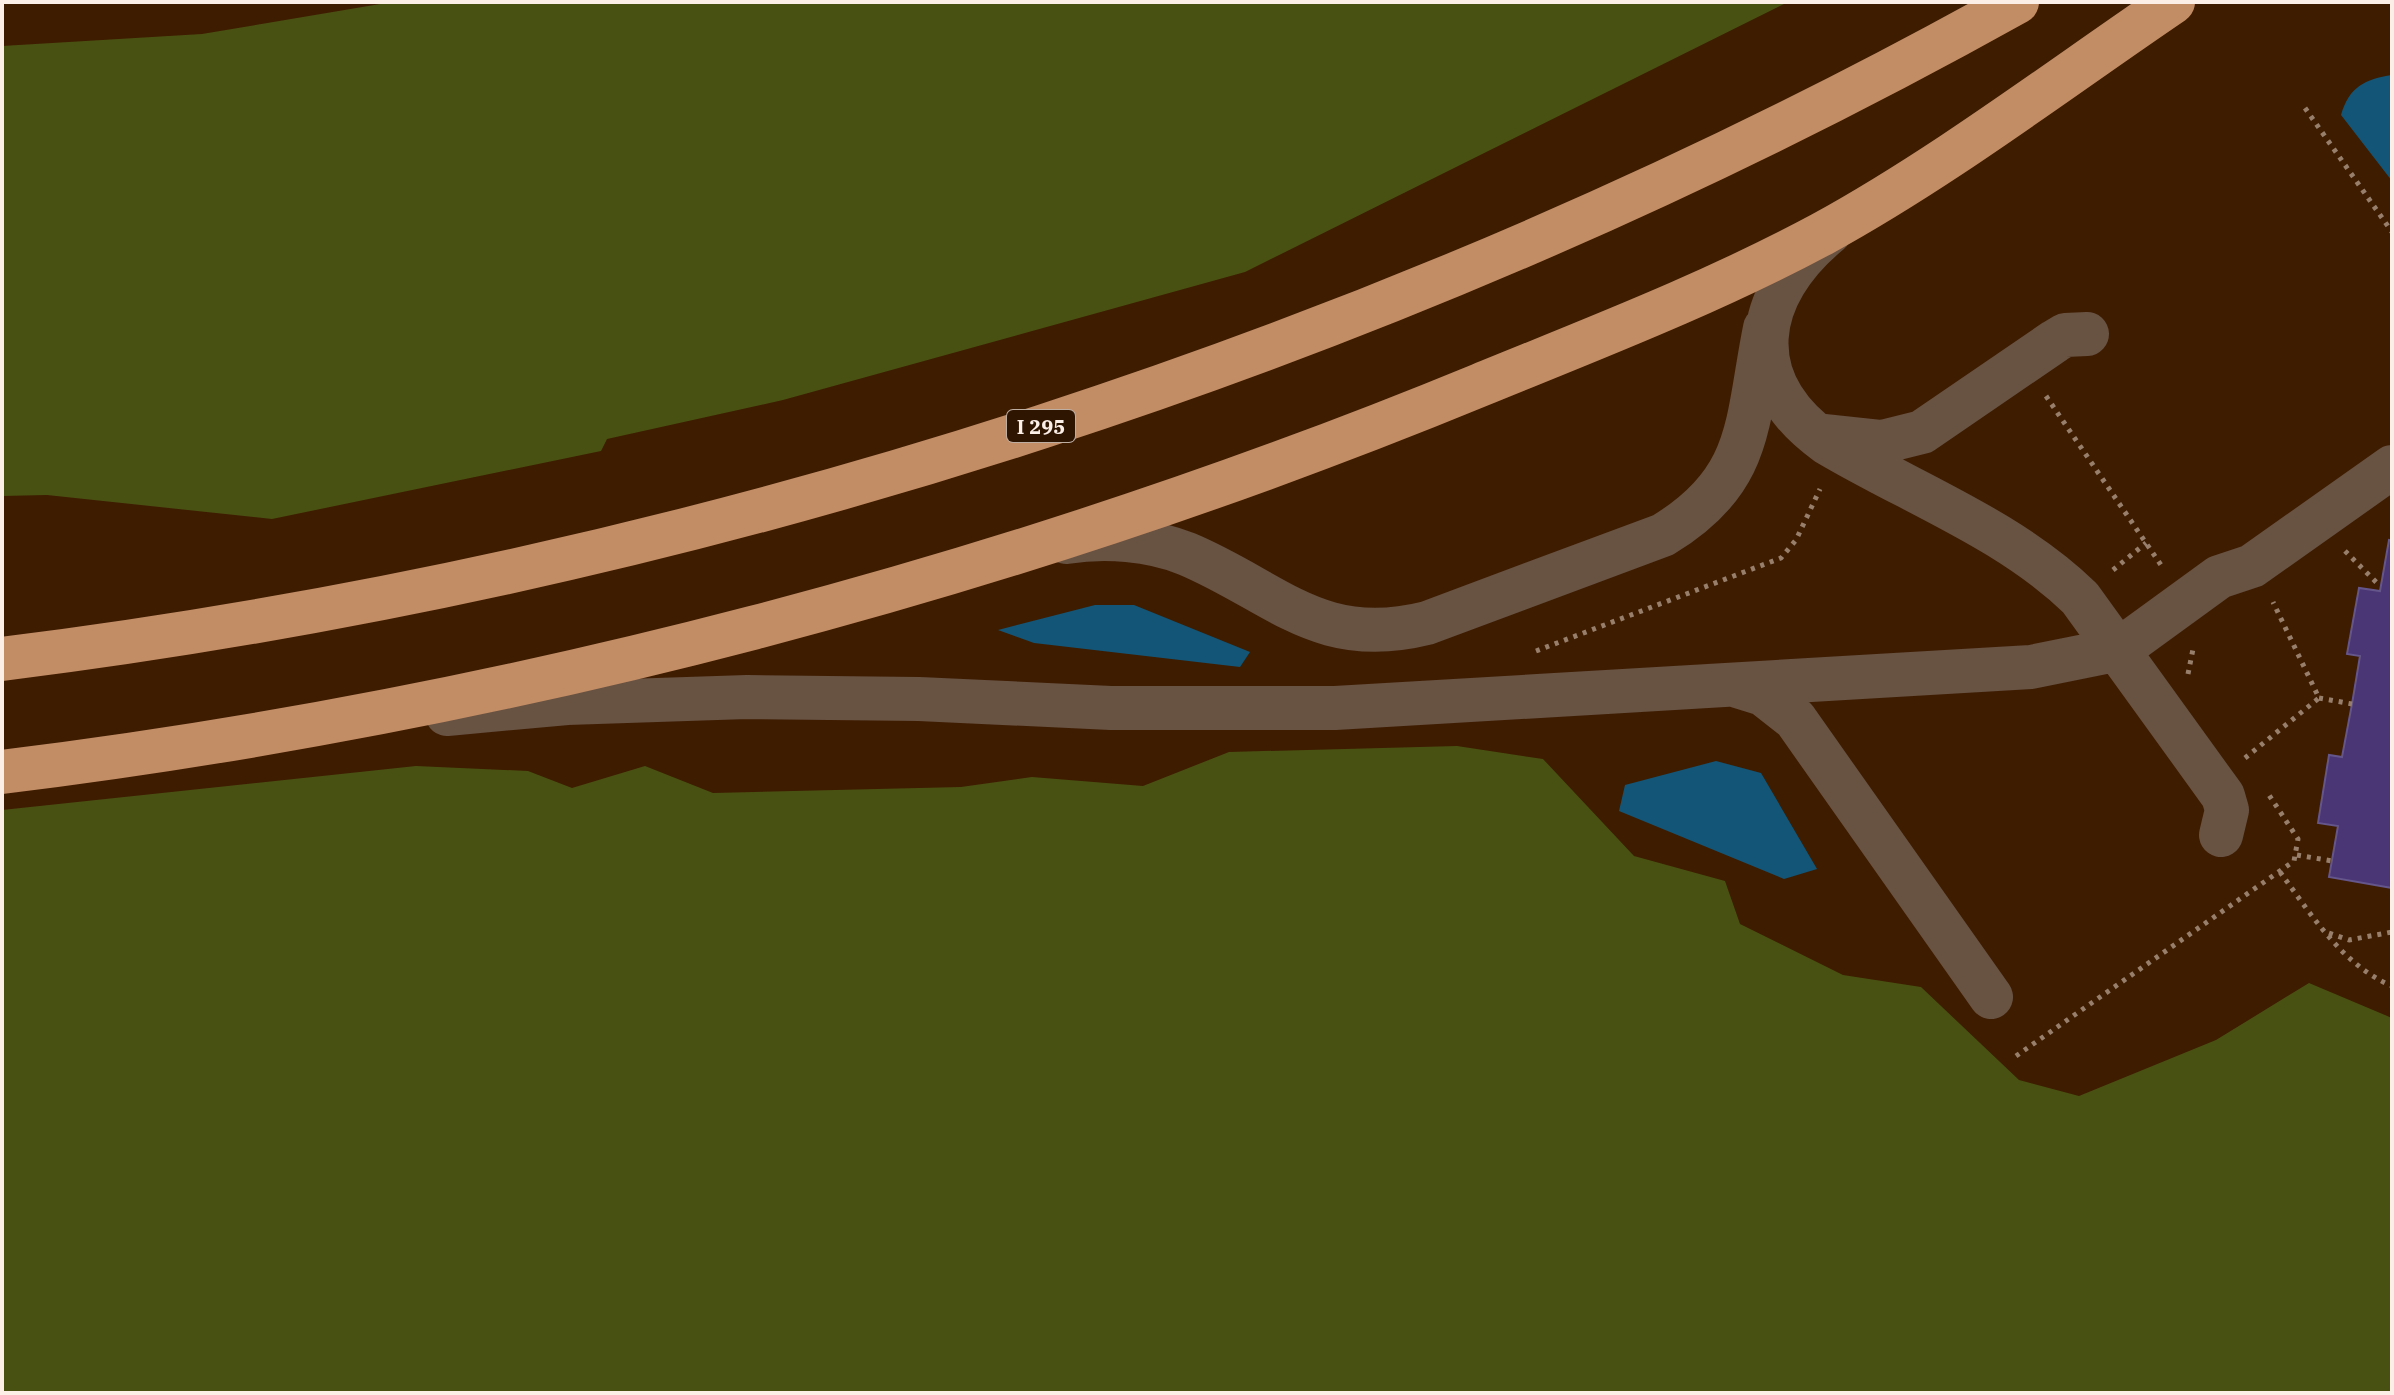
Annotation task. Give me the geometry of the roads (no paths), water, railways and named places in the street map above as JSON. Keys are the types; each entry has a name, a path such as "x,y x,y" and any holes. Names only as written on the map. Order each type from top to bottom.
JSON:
{"highway":[{"name":"I 295","path":"2,659 323,609 612,547 769,507 1035,428 1315,328 1588,215 1855,88 2017,2"},
{"path":"2,772 266,733 652,651 1024,550 1282,462 1429,407 1698,294 1791,250 1863,210 2173,2"}],"lane":[{"path":"1024,550 1072,541 1144,542 1188,555 1299,614 1329,626 1387,631 1427,623 1663,535 1692,517 1724,483 1743,443 1765,328 1781,287 1803,257 1863,210"},
{"path":"1765,328 1767,352 1781,395 1809,431 2045,568 2080,598 2120,649 2223,796 2227,810 2221,835"},
{"path":"1809,431 1840,440 1872,442 1922,432 2065,335 2087,334"},
{"path":"266,733 477,711 657,699 834,698 1111,708 1275,710 2000,670 2059,663 2120,649 2219,577 2252,566 2392,467"},
{"path":"1728,684 1763,694 1795,719 1991,997"}],"water":[{"path":"2392,75 2392,181 2341,115 2344,105 2359,86"},
{"path":"1095,605 1134,605 1250,652 1240,667 1034,643 998,630"},
{"path":"1716,761 1761,773 1817,869 1784,879 1619,811 1625,785"}]}
